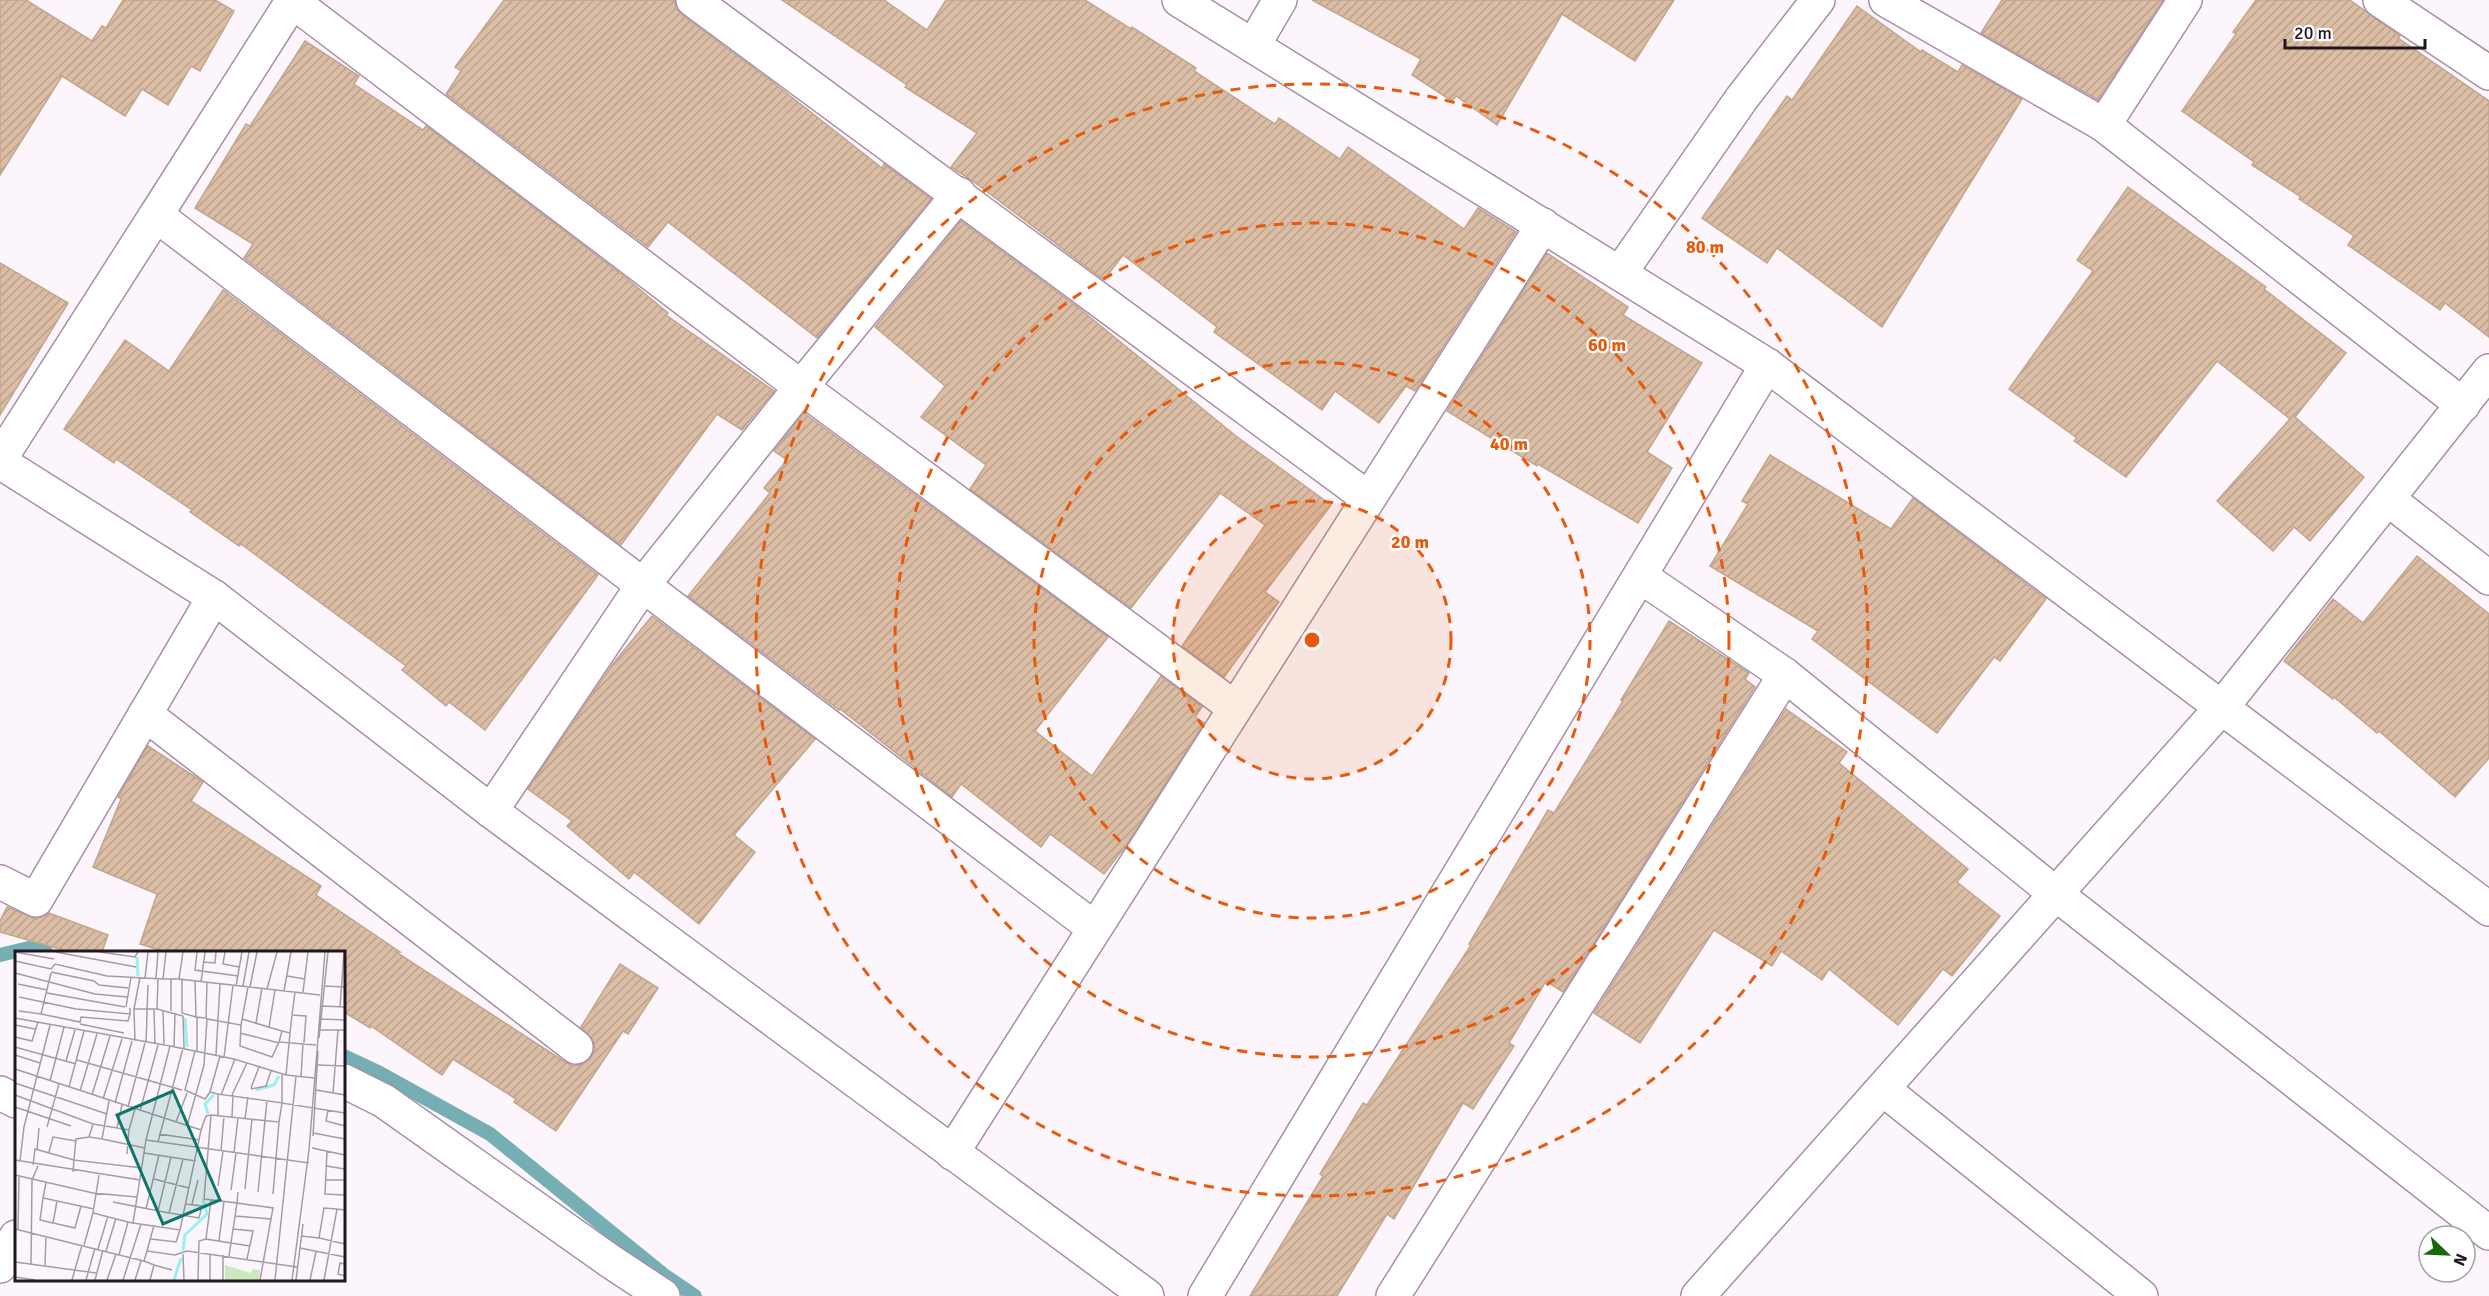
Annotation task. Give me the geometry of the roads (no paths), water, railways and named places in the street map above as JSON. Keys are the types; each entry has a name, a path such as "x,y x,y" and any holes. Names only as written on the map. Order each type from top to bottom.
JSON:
{"street":[{"path":"693,0 959,194 1368,498"},
{"path":"1179,0 1767,364 2489,909"},
{"path":"1253,46 1280,0"},
{"path":"1620,273 1742,98 1818,0"},
{"path":"1886,0 2104,125 2463,405"},
{"path":"2104,125 2186,0"},
{"path":"2380,0 2489,73"},
{"path":"1147,1296 491,811 214,597 0,461 292,1 801,387 1235,708"},
{"path":"491,811 643,585 959,194"},
{"path":"156,215 1095,928"},
{"path":"952,1152 1543,225"},
{"path":"1206,1296 1767,364"},
{"path":"1713,1291 1883,1089 2222,707 2489,371"},
{"path":"2388,498 2489,578"},
{"path":"1640,576 1785,675 2056,894 2489,1233"},
{"path":"0,882 36,900 214,597"},
{"path":"1393,1296 1785,675"},
{"path":"145,714 576,1047"},
{"path":"345,1082 384,1101 663,1296"},
{"path":"1883,1089 2141,1296"},
{"path":"0,1093 15,1100"},
{"path":"0,1266 15,1239"}],"waterway":[{"path":"17,951 29,948 42,951"},
{"path":"0,955 15,951"},
{"path":"345,1056 376,1071 490,1134 664,1275 695,1296"}]}
